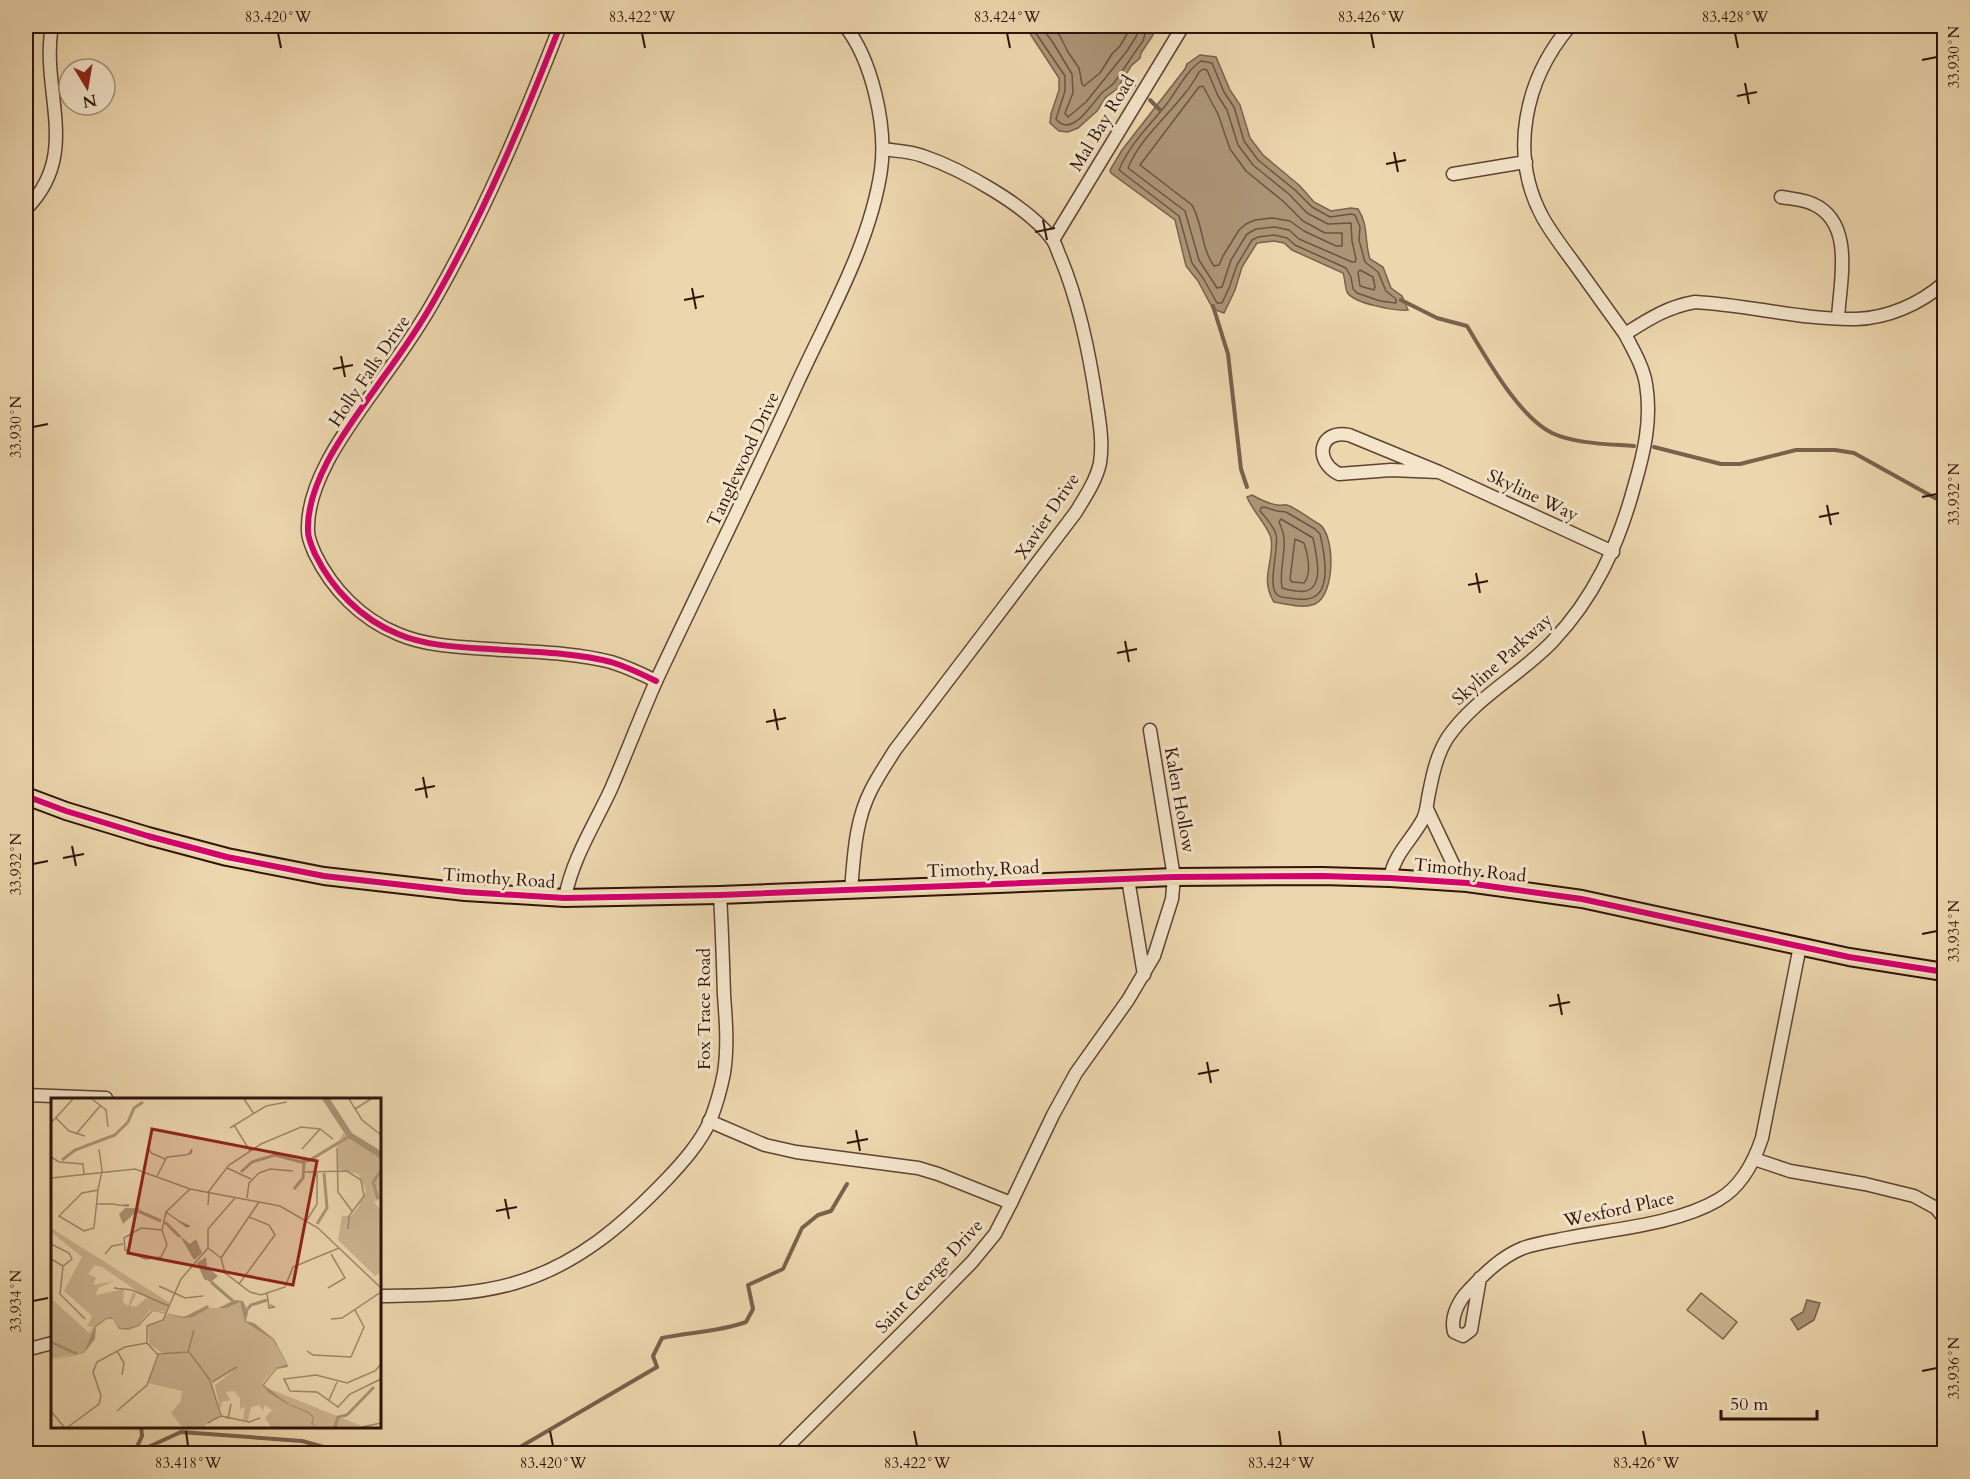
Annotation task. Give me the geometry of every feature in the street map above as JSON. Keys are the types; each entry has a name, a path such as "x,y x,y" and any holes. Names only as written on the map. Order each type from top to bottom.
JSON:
{"main road":[{"name":"Timothy Road","path":"26,796 148,836 227,857 313,874 465,892 565,898 720,895 1174,877 1390,878 1460,883 1582,899 1888,964 1944,972"}],"street":[{"path":"26,209 40,192 54,158 56,127 50,53 52,26"},
{"name":"Holly Falls Drive","path":"560,26 537,85 484,204 436,297 404,349 342,438 316,485 311,503 308,534 321,567 346,599 369,618 399,635 447,646 582,657 611,662 656,681"},
{"name":"Tanglewood Drive","path":"565,898 573,869 612,786 656,681 748,491 845,281 873,207 883,149 872,78 855,39 845,26"},
{"name":"Mal Bay Road","path":"1053,240 1183,26"},
{"name":"Skyline Parkway","path":"1390,878 1394,861 1427,809 1432,775 1438,755 1447,739 1464,716 1552,642 1577,614 1613,552 1638,475 1647,430 1648,406 1646,383 1640,364 1625,334 1542,217 1528,179 1525,140 1529,101 1540,71 1570,26"},
{"name":"Xavier Drive","path":"851,890 855,842 870,792 895,750 1076,512 1094,480 1101,450 1100,423 1091,369 1073,294 1053,240 1031,216 1016,204 960,173 921,155 883,149"},
{"path":"1453,174 1526,162"},
{"path":"1781,197 1816,205 1832,219 1837,228 1842,251 1838,318"},
{"path":"1625,334 1663,310 1695,302 1838,318 1873,317 1911,306 1944,283"},
{"name":"Skyline Way","path":"1439,472 1391,470 1339,474 1326,464 1322,454 1323,446 1326,440 1333,435 1348,435 1439,472 1613,552"},
{"name":"Kalen Hollow","path":"1150,730 1174,877"},
{"path":"1427,809 1460,883"},
{"name":"Saint George Drive","path":"786,1452 972,1262 995,1234 1076,1073 1128,1000 1154,956 1172,899 1174,877"},
{"path":"1128,879 1144,975"},
{"name":"Fox Trace Road","path":"381,1296 480,1291 517,1282 581,1254 607,1236 638,1208 679,1165 696,1144 709,1121 723,1074 726,1047 720,895"},
{"name":"Wexford Place","path":"1480,1278 1503,1259 1535,1244 1666,1219 1695,1211 1729,1193 1749,1168 1762,1138 1800,946"},
{"path":"26,1095 106,1098"},
{"path":"709,1121 765,1145 796,1152 918,1168 1011,1203"},
{"path":"1754,1159 1790,1171 1865,1184 1914,1196 1936,1208 1944,1218"},
{"path":"26,1350 51,1343"}],"shaded area":[{"path":"1701,1293 1737,1322 1723,1339 1687,1310"}],"water":[{"path":"1025,26 1147,26 1153,35 1140,58 1131,66 1117,89 1106,97 1097,111 1078,128 1068,132 1059,131 1050,123 1059,90 1059,78"},
{"path":"1200,55 1216,57 1230,90 1240,105 1250,138 1263,155 1300,186 1314,202 1331,211 1358,209 1364,221 1370,259 1383,267 1391,288 1402,296 1408,310 1385,308 1358,300 1347,292 1343,273 1292,250 1284,243 1274,241 1257,243 1242,267 1235,290 1224,313 1213,309 1198,281 1186,266 1175,220 1110,170 1122,150 1187,64"},
{"path":"1252,495 1271,504 1290,506 1319,524 1324,530 1330,551 1330,577 1322,598 1315,604 1300,606 1274,602 1268,585 1271,538 1247,497"},
{"path":"1807,1300 1820,1303 1814,1320 1798,1330 1791,1319 1803,1312"}],"waterway":[{"path":"1122,72 1134,85"},
{"path":"1150,100 1160,110"},
{"path":"1401,300 1437,318 1467,326 1504,385 1539,425 1561,437 1603,444 1634,446"},
{"path":"1213,306 1228,354 1241,469 1247,487"},
{"path":"1654,447 1721,464 1740,464 1796,450 1835,450 1854,453 1944,503"},
{"path":"508,1454 657,1367 653,1356 662,1338 715,1330 746,1322 753,1309 748,1285 783,1269 802,1228 818,1215 831,1211 847,1184"},
{"path":"135,1451 142,1436 141,1428"},
{"path":"133,1454 181,1432 302,1441 349,1454"}],"cycle path":[{"path":"560,26 503,164 454,264 417,329 345,432 323,471 309,511 308,534 322,567 339,591 372,620 398,634 420,641 466,648 581,656 611,662 656,681"},
{"path":"26,796 148,836 227,857 324,876 465,892 565,898 720,895 1174,877 1390,878 1467,883 1582,899 1849,957 1944,972"}]}
